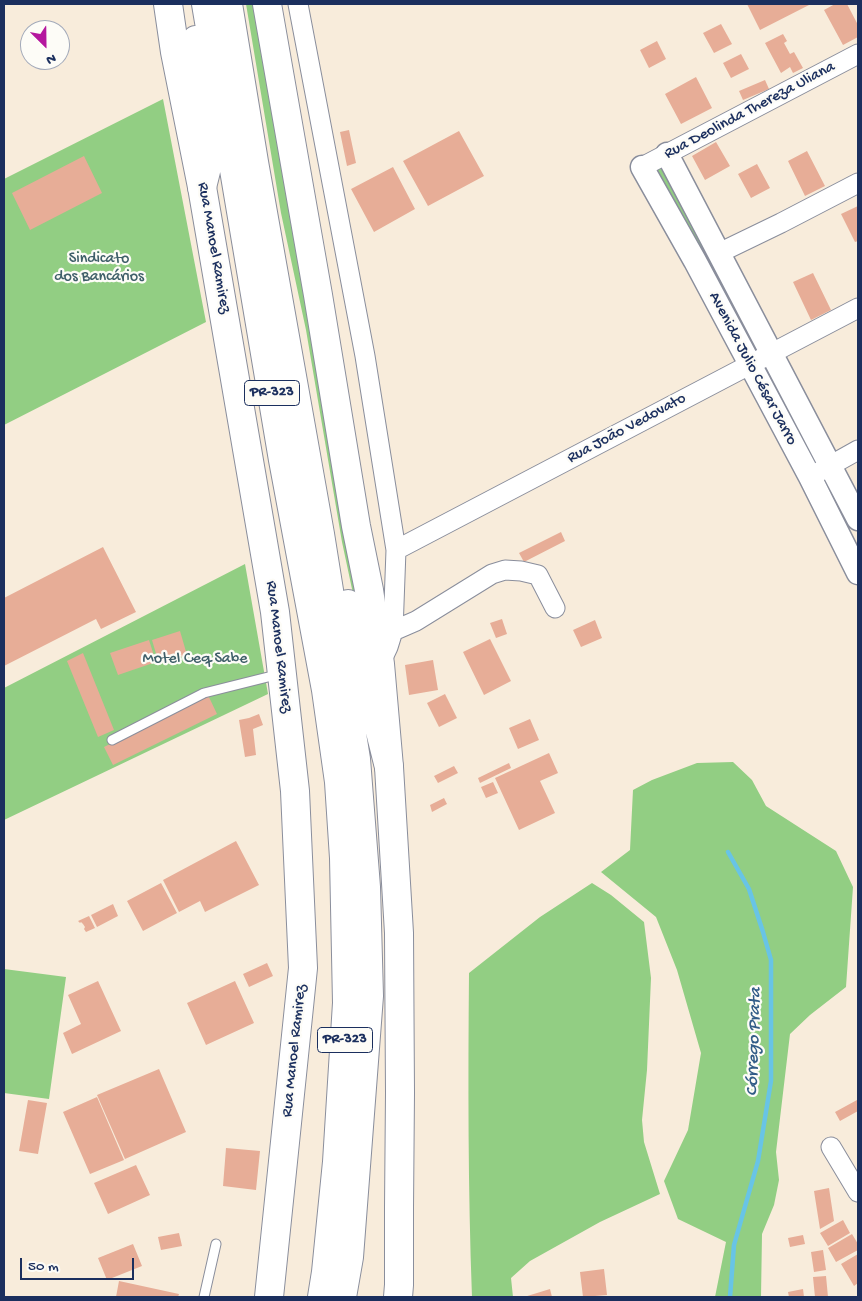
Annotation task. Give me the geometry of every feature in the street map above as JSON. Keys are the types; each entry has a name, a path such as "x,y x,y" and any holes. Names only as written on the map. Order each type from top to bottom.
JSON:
{"main road":[{"name":"Rua Manoel Ramirez","path":"168,4 175,52 202,188 275,612 295,790 303,968 269,1297"},
{"path":"193,4 207,167 202,188"},
{"name":"PR-323","path":"206,4 283,460 326,690 339,782 344,858 347,1003 337,1162 322,1297"},
{"name":"PR-323","path":"228,4 320,534 356,759 366,887 369,996 349,1257 342,1297"},
{"path":"267,4 352,507 369,590 380,664 389,767 399,933 398,1297"},
{"path":"320,534 334,550 389,767"}],"street":[{"path":"298,4 365,356 396,550 393,631 380,664"},
{"name":"Rua Deolinda Thereza Uliana","path":"642,167 858,54"},
{"name":"Avenida Julio César Jarro","path":"667,154 858,519"},
{"name":"Avenida Julio César Jarro","path":"642,167 695,261 810,477 858,573"},
{"path":"719,253 858,183"},
{"name":"Rua João Vedovato","path":"396,550 858,308"},
{"path":"810,477 858,450"},
{"path":"393,631 416,621 492,574 505,570 538,575 555,608"},
{"path":"831,1146 858,1192"}],"lane":[{"path":"112,740 204,693 282,673"},
{"path":"204,1297 216,1244"}],"green space":[{"path":"246,4 258,4 332,436 365,650 342,542 306,330 281,213"},
{"name":"Sindicato dos Bancários","path":"163,99 206,322 4,425 4,179"},
{"path":"661,167 709,254 757,350 752,352 656,170"},
{"name":"Motel Ceq Sabe","path":"245,564 268,694 4,820 4,688"},
{"path":"733,762 752,780 766,806 836,851 853,887 846,987 810,1015 790,1034 776,1152 779,1180 774,1205 762,1234 761,1297 715,1297 726,1242 678,1219 664,1181 688,1130 701,1053 677,970 656,917 601,872 630,850 633,790 652,780 697,763"},
{"path":"592,883 611,895 644,922 651,978 647,1070 642,1120 644,1142 660,1194 600,1222 530,1261 511,1278 513,1297 472,1297 469,973 540,917"},
{"path":"4,969 66,977 49,1099 4,1093"}],"building":[{"path":"747,4 811,4 760,30"},
{"path":"835,4 847,4 858,25 858,37 843,45 824,10"},
{"path":"721,24 732,44 714,53 703,33"},
{"path":"783,34 787,41 784,43 790,54 794,52 803,68 793,73 790,67 781,73 765,43"},
{"path":"657,41 666,59 649,68 640,50"},
{"path":"741,54 749,69 731,78 723,63"},
{"path":"696,77 712,108 681,124 665,94"},
{"path":"765,80 769,89 743,100 739,91"},
{"path":"349,130 356,163 347,166 340,132"},
{"path":"459,131 484,176 428,206 403,161"},
{"path":"716,142 730,166 705,180 692,156"},
{"path":"807,151 825,186 805,196 788,161"},
{"path":"84,156 102,193 30,230 12,193"},
{"path":"757,164 770,188 751,198 738,174"},
{"path":"393,167 415,209 374,232 351,189"},
{"path":"858,206 858,241 855,242 841,214"},
{"path":"813,273 831,310 811,320 793,282"},
{"path":"561,532 565,541 524,562 519,553"},
{"path":"103,547 136,612 101,629 96,619 4,666 4,598"},
{"path":"502,619 507,634 496,638 490,623"},
{"path":"595,620 602,638 581,647 573,630"},
{"path":"180,631 187,655 159,664 152,640"},
{"path":"490,639 511,681 484,695 463,652"},
{"path":"149,640 156,662 118,675 110,653"},
{"path":"83,653 114,730 98,737 67,661"},
{"path":"433,660 438,690 409,695 405,665"},
{"path":"445,694 457,718 439,727 427,703"},
{"path":"208,695 217,714 113,765 104,747"},
{"path":"259,714 263,725 253,729 256,755 245,757 239,720"},
{"path":"530,719 539,740 518,749 509,728"},
{"path":"549,753 558,773 540,781 555,813 519,830 495,778"},
{"path":"509,763 511,768 480,783 478,778"},
{"path":"454,766 458,773 438,783 434,776"},
{"path":"493,782 498,793 486,798 481,787"},
{"path":"444,798 447,804 432,812 430,805"},
{"path":"236,841 259,885 205,912 200,901 179,912 163,880"},
{"path":"161,883 177,913 143,931 127,901"},
{"path":"113,904 118,916 97,927 91,915"},
{"path":"89,916 95,928 86,932 83,924 78,921"},
{"path":"267,963 273,976 249,987 243,974"},
{"path":"98,981 121,1031 72,1054 63,1033 81,1024 68,995"},
{"path":"235,981 254,1023 206,1045 187,1003"},
{"path":"159,1069 186,1132 125,1159 97,1095"},
{"path":"97,1097 124,1160 90,1174 63,1112"},
{"path":"28,1100 47,1103 38,1154 19,1151"},
{"path":"857,1100 858,1111 840,1121 835,1112"},
{"path":"226,1148 260,1151 256,1190 223,1186"},
{"path":"136,1165 150,1195 108,1214 94,1183"},
{"path":"829,1188 834,1221 820,1229 814,1191"},
{"path":"843,1220 850,1233 828,1246 820,1233"},
{"path":"179,1233 182,1246 161,1250 158,1237"},
{"path":"852,1234 858,1244 858,1250 836,1262 828,1248"},
{"path":"803,1235 805,1244 790,1247 788,1238"},
{"path":"133,1244 142,1266 107,1280 98,1258"},
{"path":"823,1250 826,1270 814,1272 811,1252"},
{"path":"858,1254 858,1283 854,1286 841,1264"},
{"path":"604,1269 607,1295 583,1297 580,1272"},
{"path":"826,1276 828,1297 815,1297 813,1277"},
{"path":"119,1281 179,1294 178,1297 116,1297"},
{"path":"550,1289 552,1297 524,1297"},
{"path":"803,1289 804,1297 789,1297 788,1292"}],"waterway":[{"name":"Córrego Prata","path":"728,852 749,889 771,960 771,1081 758,1161 734,1245 730,1297"}]}
